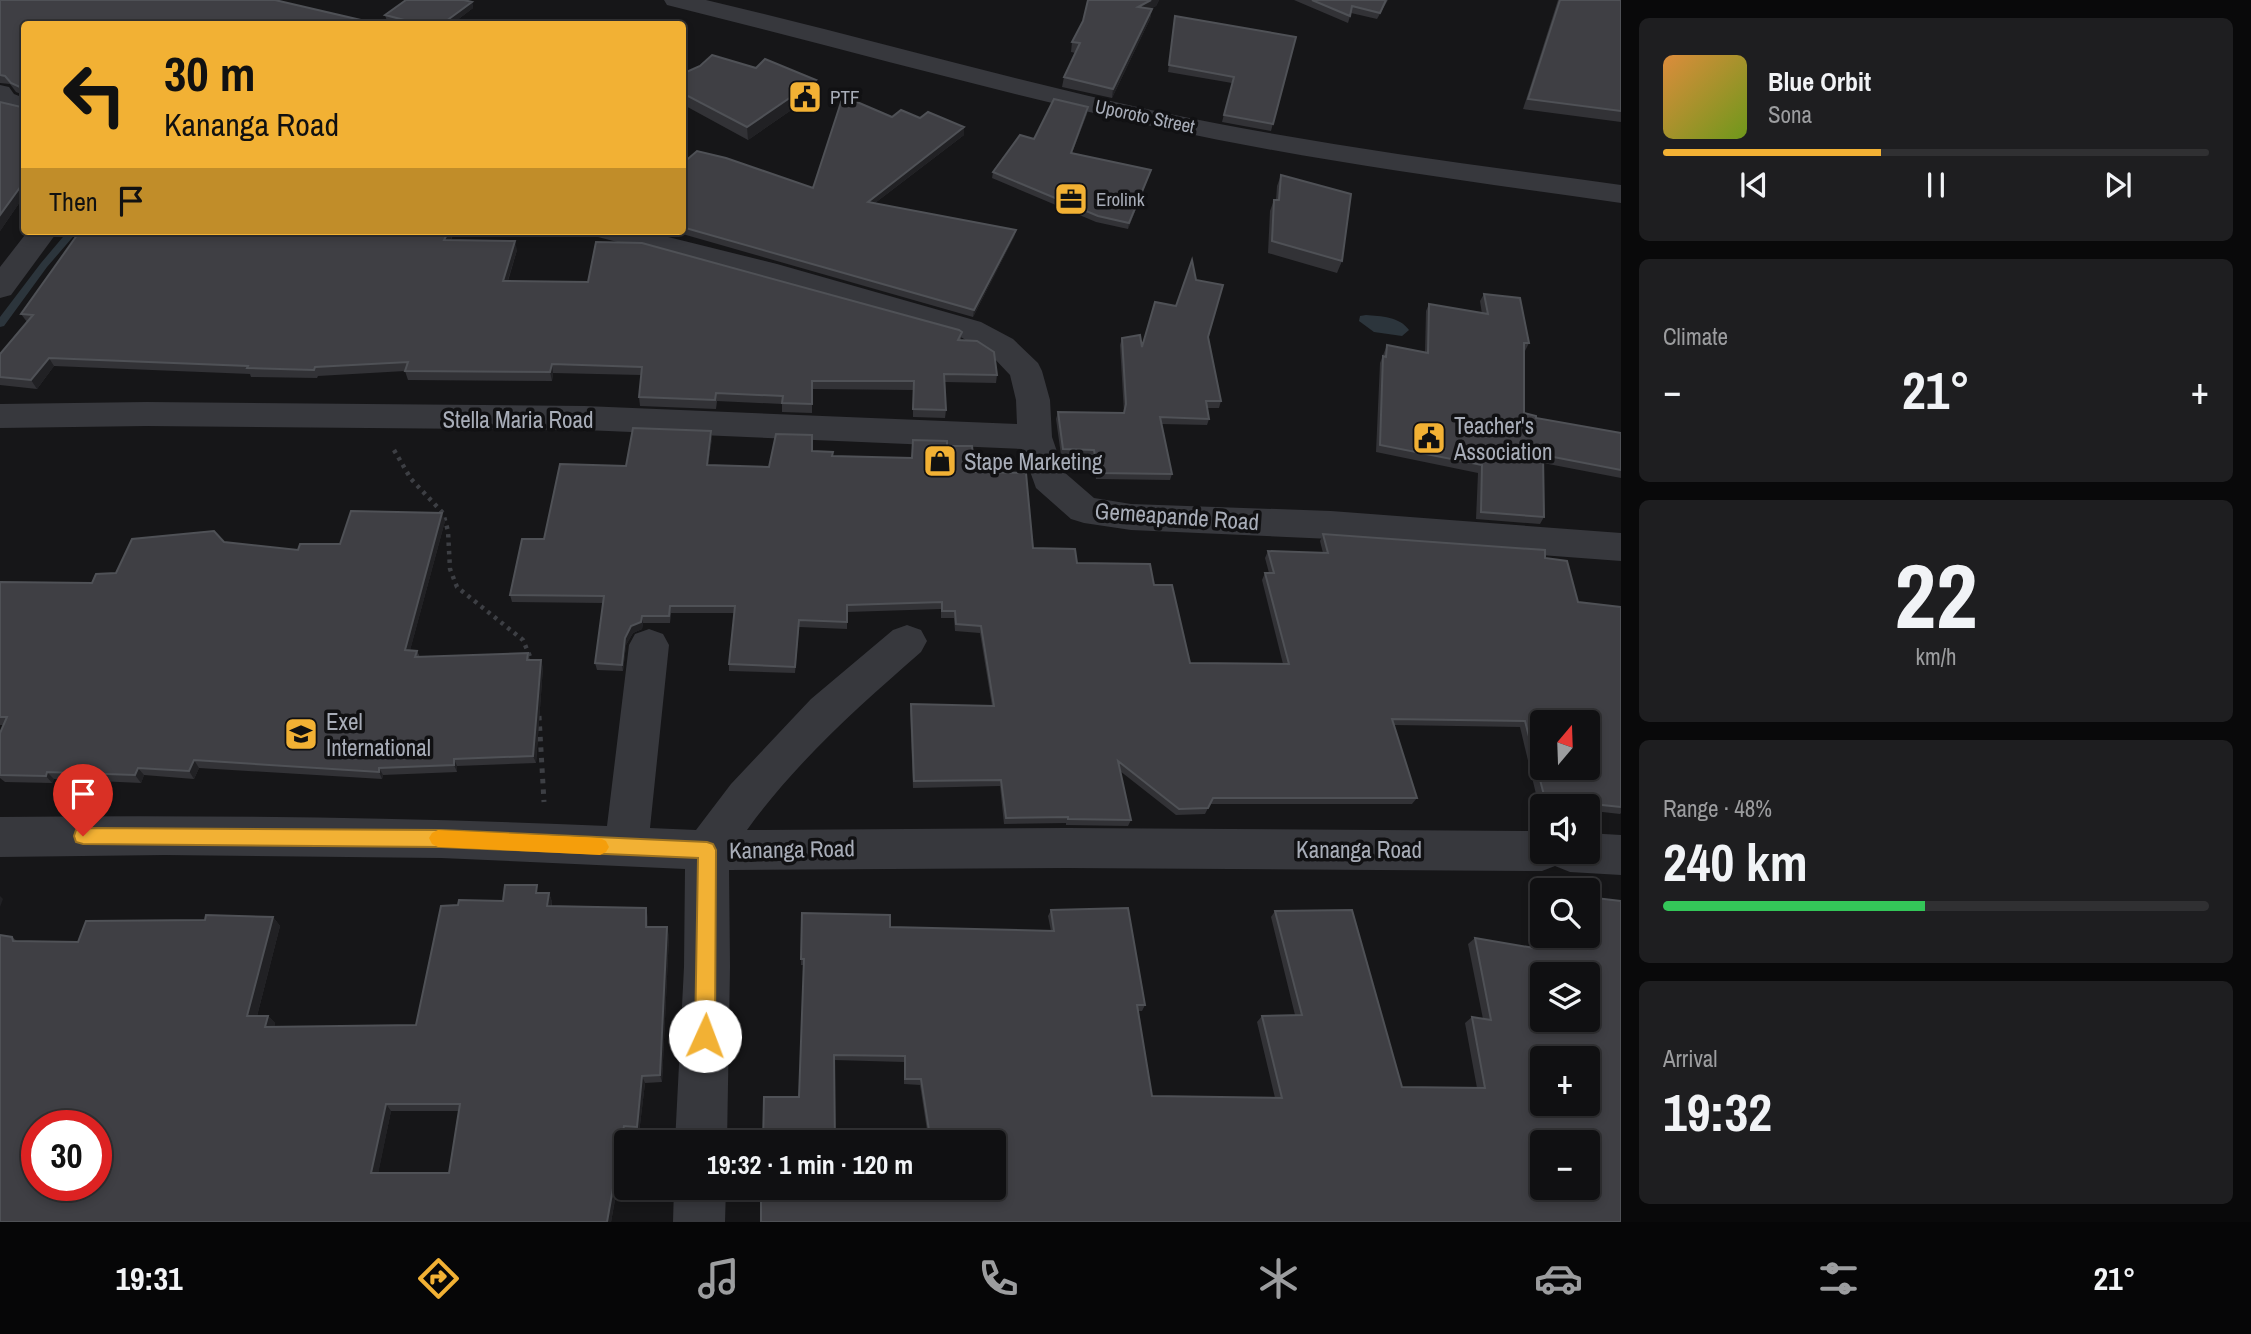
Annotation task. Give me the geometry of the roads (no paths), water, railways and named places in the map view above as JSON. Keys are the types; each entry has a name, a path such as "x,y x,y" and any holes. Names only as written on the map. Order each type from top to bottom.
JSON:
{"street":[{"name":"Uporoto Street","path":"676,0 1043,93 1194,127 1407,164 1621,194"},
{"path":"0,288 40,235"},
{"name":"Gemeapande Road","path":"624,235 766,271 970,328 1002,347 1026,371 1035,437 1049,479 1084,510 1132,517 1331,525 1621,547"},
{"name":"Stella Maria Road","path":"0,416 147,414 585,418 1035,437"},
{"path":"701,1130 707,967 707,850 746,797 825,711 907,641"},
{"path":"626,848 649,645"},
{"name":"Kananga Road","path":"0,837 359,837 707,850 1120,848 1530,851"},
{"path":"1600,854 1621,855"},
{"path":"699,1222 700,1200"}],"waterway":[{"path":"0,324 70,235"}],"place":[{"name":"PTF","path":"805,97"},
{"name":"Erolink","path":"1071,199"},
{"name":"Teacher's Association","path":"1429,438"},
{"name":"Stape Marketing","path":"940,461"},
{"name":"Exel International","path":"301,734"}]}
